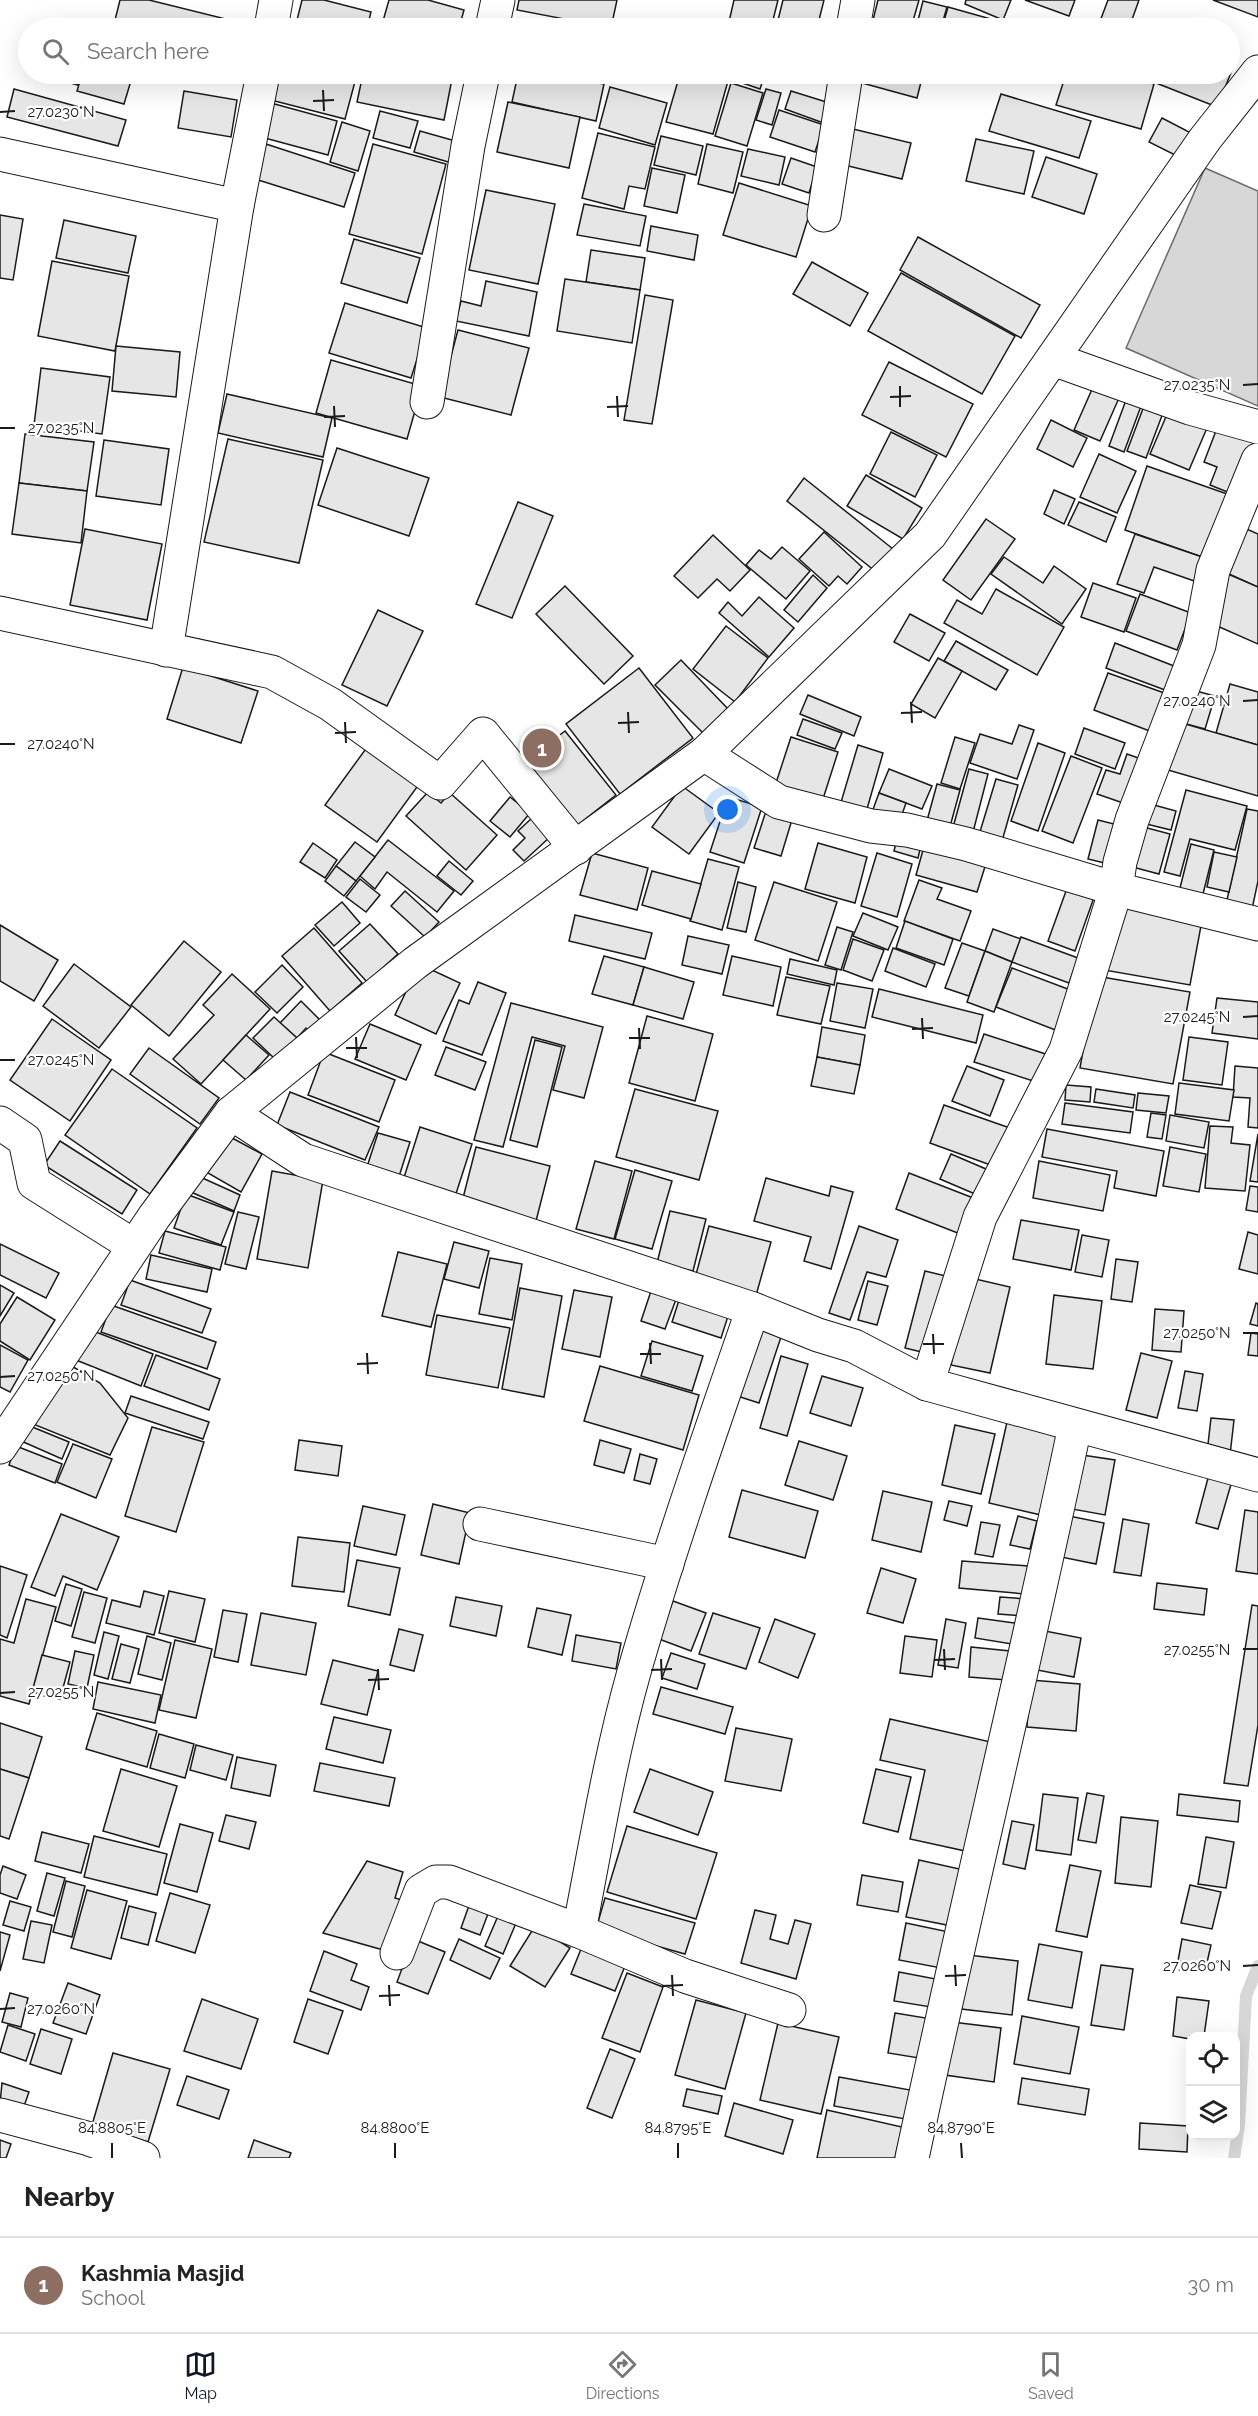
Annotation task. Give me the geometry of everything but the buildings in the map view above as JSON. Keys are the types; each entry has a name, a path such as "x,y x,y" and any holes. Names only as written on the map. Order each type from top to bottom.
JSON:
{"street":[{"path":"273,18 276,0"},
{"path":"494,18 498,0"},
{"path":"855,18 858,0"},
{"path":"0,1447 134,1246 231,1113 415,963 704,754 930,535 1205,139 1258,72"},
{"path":"166,650 237,206 260,84"},
{"path":"427,402 468,146 481,84"},
{"path":"824,215 844,84"},
{"path":"0,154 237,206"},
{"path":"1053,359 1190,408 1258,427"},
{"path":"927,1384 980,1217 1066,1050 1116,889 1120,862 1132,820 1199,645 1213,570 1258,460"},
{"path":"0,613 272,672 330,704 440,783 483,734 576,848"},
{"path":"704,754 780,802 871,826 907,830 966,844 1116,889 1258,924"},
{"path":"231,1113 303,1160 753,1309 854,1346 927,1384 1258,1475"},
{"path":"0,1123 25,1140 34,1183 134,1246"},
{"path":"579,1930 610,1771 634,1674 687,1499 753,1309"},
{"path":"912,2158 940,2024 1036,1615 1075,1426"},
{"path":"480,1524 667,1564"},
{"path":"397,1953 421,1891 435,1882 449,1882 579,1930 685,1976 789,2010"},
{"path":"0,2115 84,2148 143,2158"}],"shaded area":[{"path":"1205,168 1258,191 1258,406 1126,348"}],"waterway":[{"path":"1234,2158 1239,2125 1246,1996 1258,1966"}],"place":[{"name":"Kashmia Masjid","path":"542,748"}]}
